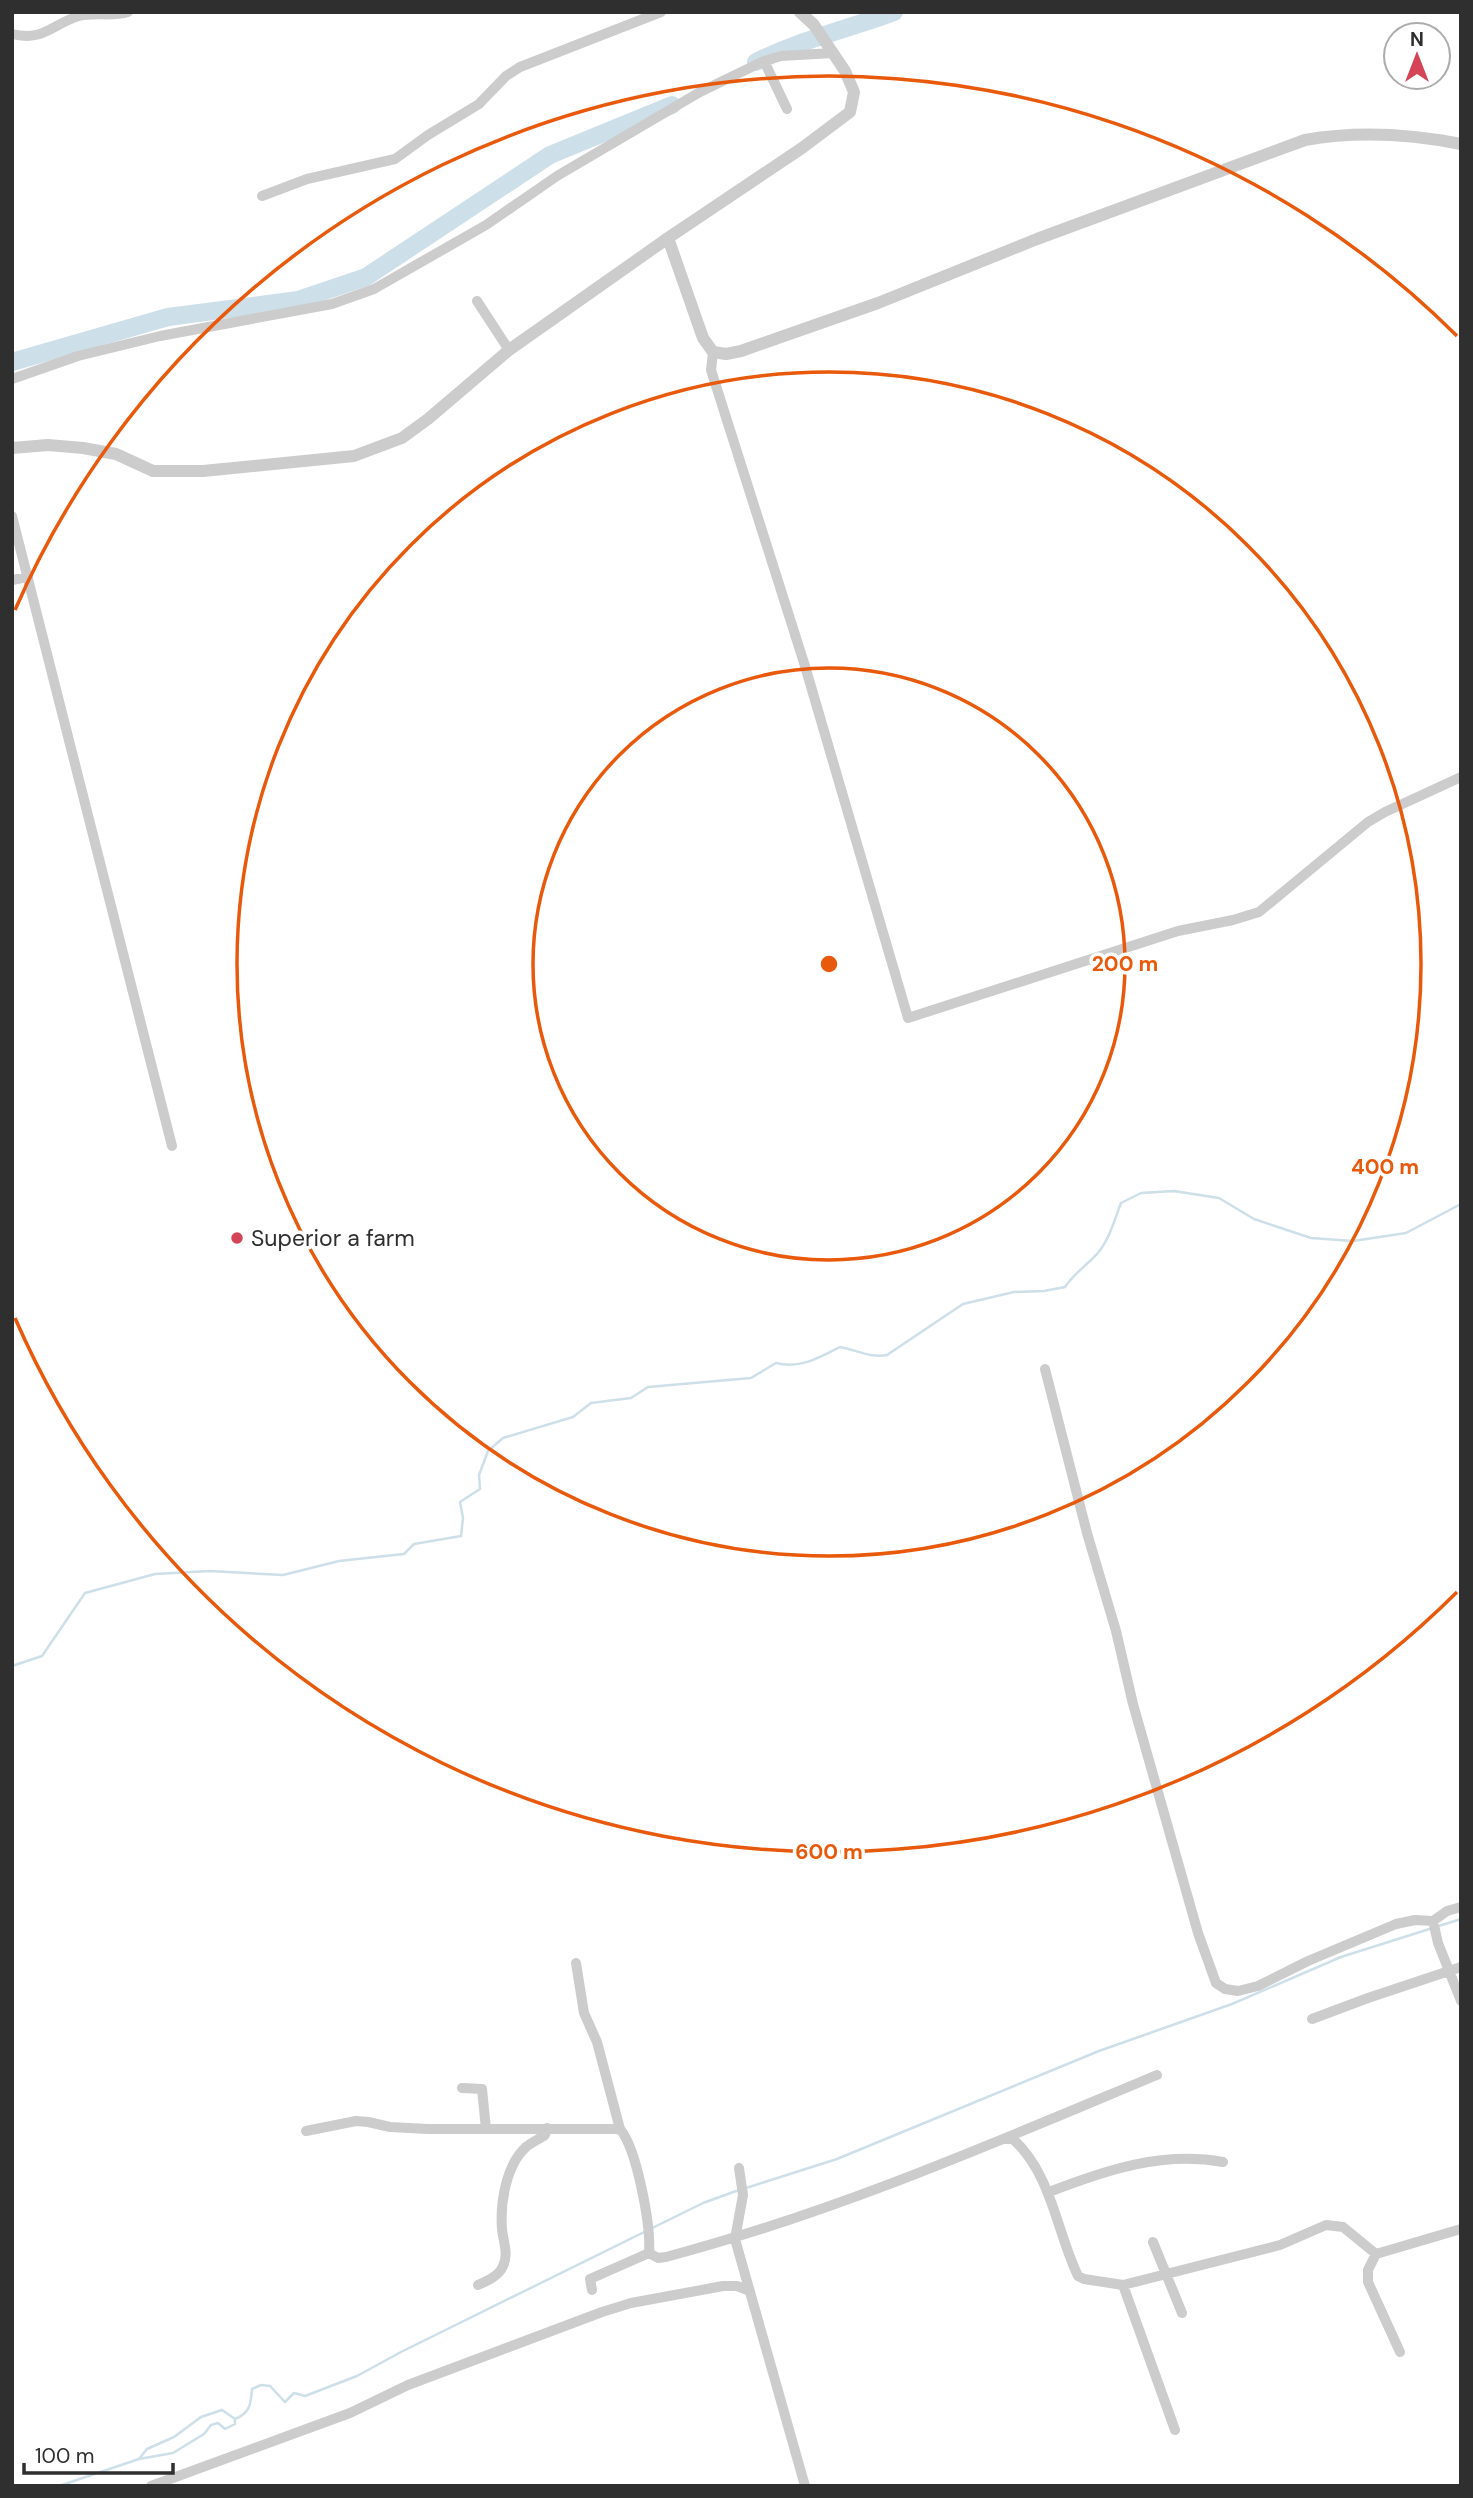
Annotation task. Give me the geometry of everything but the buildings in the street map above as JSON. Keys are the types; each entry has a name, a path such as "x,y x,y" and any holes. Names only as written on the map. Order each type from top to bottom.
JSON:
{"street":[{"path":"12,34 38,36 78,16 111,16 128,12"},
{"path":"262,196 307,179 395,159 479,104 506,76 520,67 661,12"},
{"path":"12,448 48,445 83,448 116,454 153,471 203,471 354,456 402,438 509,350 850,112 854,92 845,71 814,25 800,12"},
{"path":"12,379 78,356 159,336 332,304 374,289 486,225 557,176 700,92 764,61 781,56 831,50"},
{"path":"764,61 788,109"},
{"path":"713,352 726,354 741,351 847,314 1037,239 1305,140 1351,135 1419,137 1461,144"},
{"path":"668,238 703,338 713,352 711,370 805,666 908,1018 1178,931 1259,912 1368,822 1461,777"},
{"path":"477,301 509,350"},
{"path":"12,516 172,1146"},
{"path":"12,580 28,578"},
{"path":"1045,1369 1137,1716 1198,1933 1216,1983 1225,1989 1238,1991 1258,1986 1308,1961 1396,1924 1415,1920 1433,1923"},
{"path":"1433,1923 1447,1911 1461,1907"},
{"path":"1433,1923 1461,2001"},
{"path":"576,1964 584,2013 597,2042 620,2129 633,2152 650,2236 649,2253"},
{"path":"1312,2020 1461,1967"},
{"path":"649,2253 658,2258 666,2257 735,2239 844,2202 1157,2075"},
{"path":"462,2088 482,2089 486,2129"},
{"path":"306,2131 356,2122 415,2128 620,2129"},
{"path":"478,2285 502,2269 506,2257 502,2214 508,2176 516,2159 526,2147 545,2135 547,2128"},
{"path":"1003,2139 1013,2139 1022,2147 1049,2192 1078,2276 1084,2279 1123,2285 1280,2245 1326,2225 1343,2227 1376,2254"},
{"path":"1049,2192 1114,2169 1167,2158 1223,2162"},
{"path":"739,2168 742,2190 735,2239 805,2486"},
{"path":"1400,2352 1368,2282 1369,2265 1376,2254 1461,2229"},
{"path":"1153,2242 1182,2313"},
{"path":"592,2290 590,2279 649,2253"},
{"path":"1123,2285 1175,2430"},
{"path":"151,2486 350,2413 408,2385 602,2312 631,2303 723,2286 737,2286 750,2291"}],"waterway":[{"path":"756,62 807,41 894,12"},
{"path":"12,362 168,317 298,300 366,277 550,155 672,105"},
{"path":"12,1666 42,1656 85,1593 155,1574 210,1571 283,1575 339,1561 404,1554 414,1544 461,1536 463,1518 460,1502 480,1489 479,1475 488,1451 503,1438 573,1417 591,1403 631,1398 648,1387 751,1378 776,1363 793,1365 840,1347 869,1355 887,1355 963,1304 1014,1292 1065,1287 1103,1246 1121,1203 1141,1193 1174,1191 1219,1198 1254,1219 1311,1238 1353,1241 1406,1233 1461,1204"},
{"path":"746,2188 837,2159 1099,2051 1232,2004 1341,1957 1461,1919"},
{"path":"59,2486 139,2459 173,2453 204,2434 211,2425 218,2423 225,2429 235,2424 235,2419 247,2411 252,2389 261,2385 270,2386 285,2402 294,2393 305,2396 357,2376 703,2203 739,2190"},
{"path":"139,2459 147,2449 174,2437 201,2417 222,2410 235,2419"}],"place":[{"name":"Superior a farm","path":"237,1238"}]}
